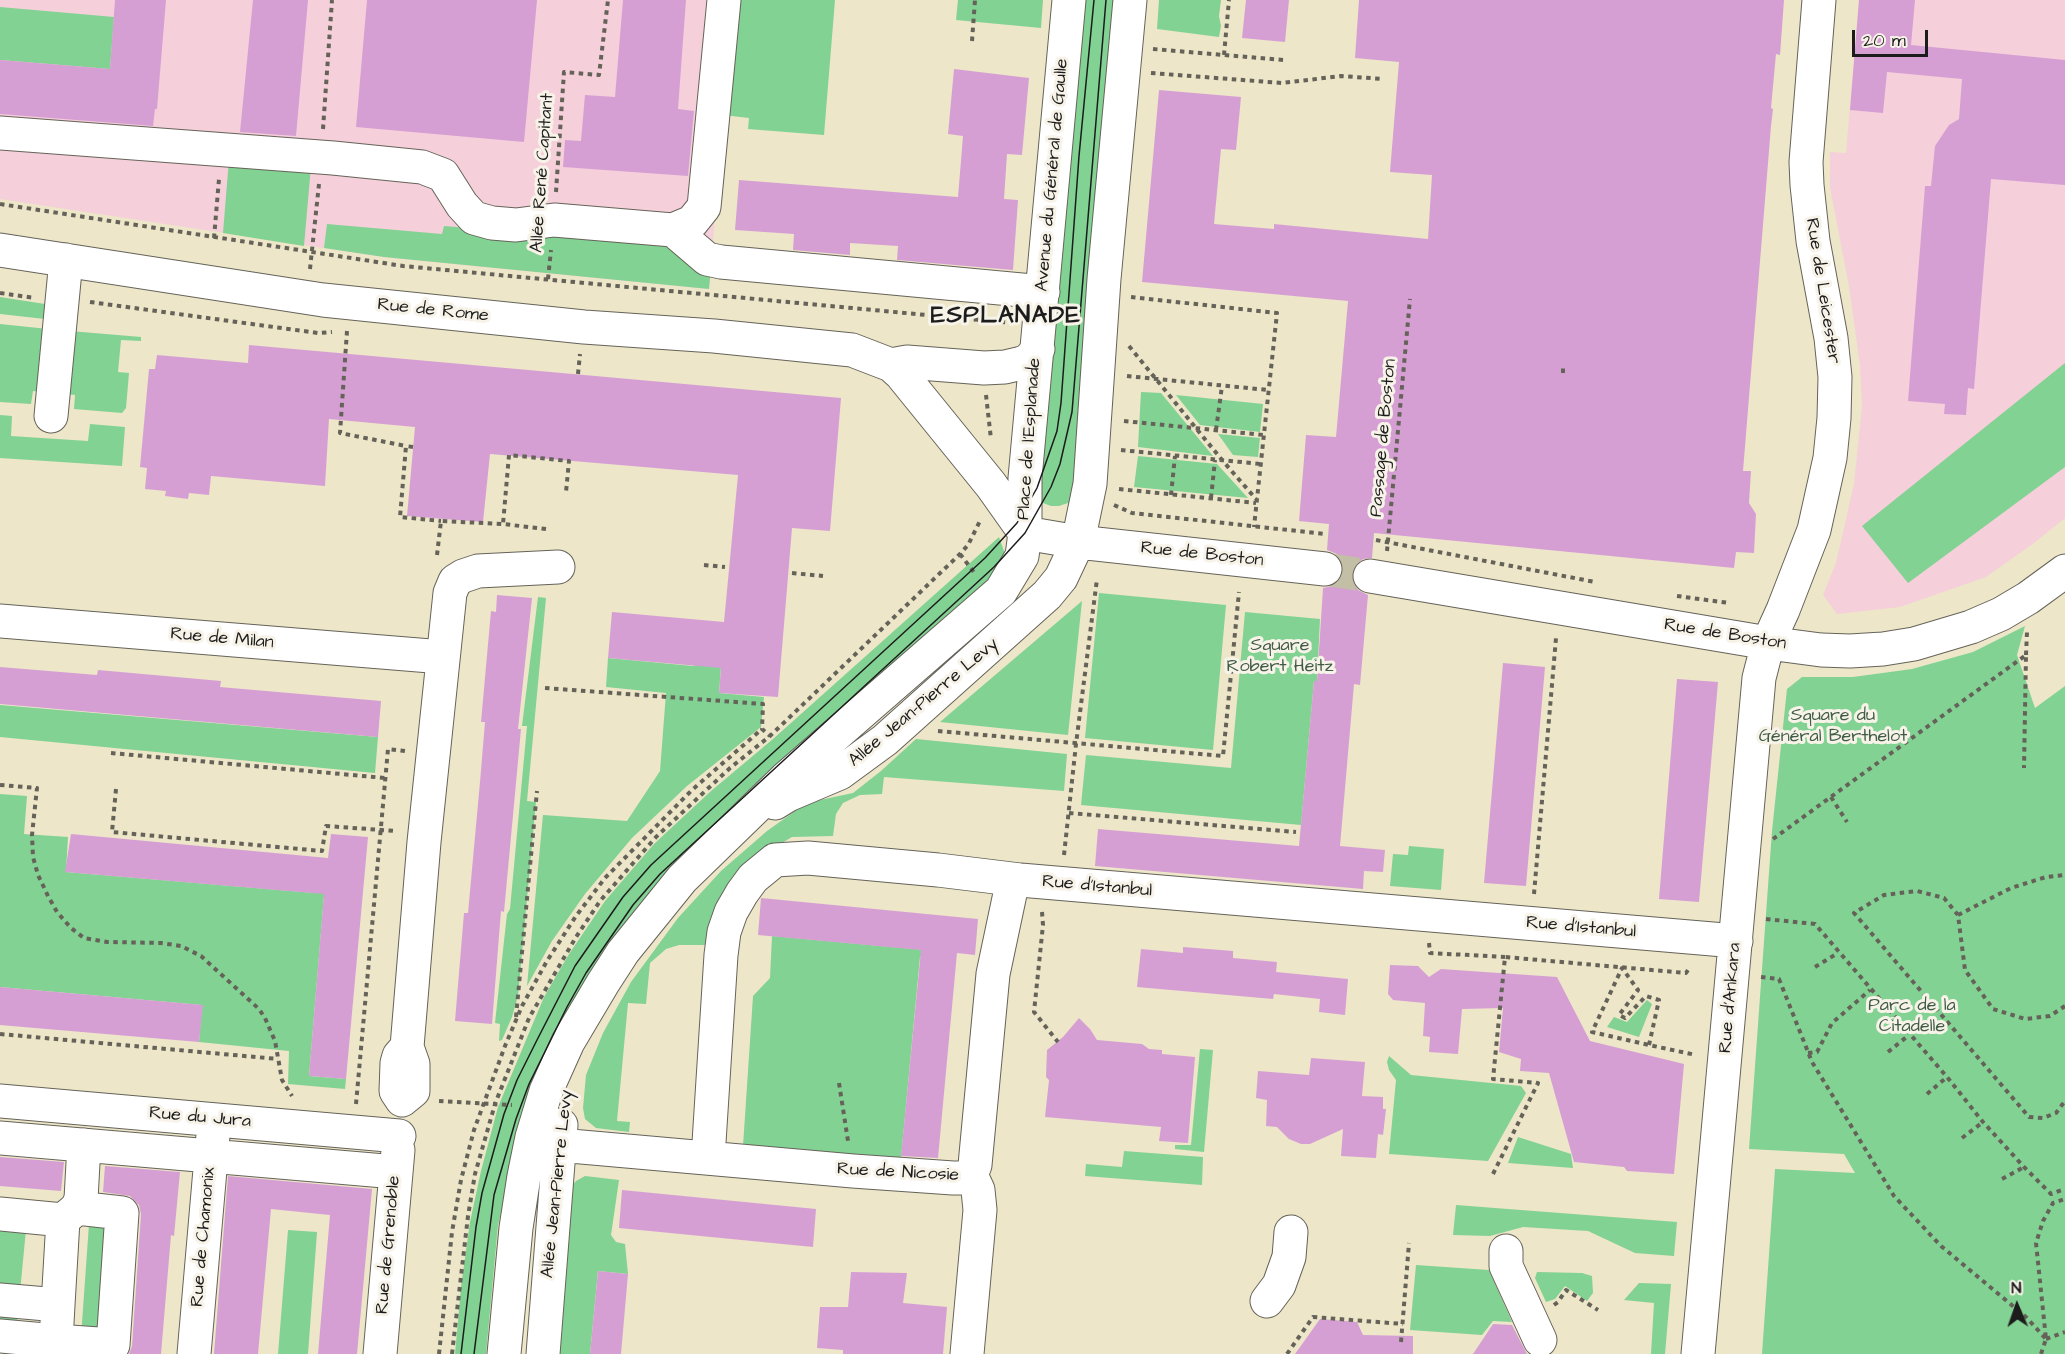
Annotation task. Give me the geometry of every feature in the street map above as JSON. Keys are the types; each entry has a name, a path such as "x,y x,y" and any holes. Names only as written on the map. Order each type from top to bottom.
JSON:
{"street":[{"path":"0,133 422,167 443,175 474,218 492,223 516,225 554,220 673,230 692,222 704,207 724,0"},
{"name":"Avenue du Général de Gaulle","path":"1030,337 1043,292 1069,0"},
{"path":"1078,542 1090,484 1102,325 1136,60 1130,0"},
{"name":"Rue de Leicester","path":"1768,643 1814,530 1830,458 1834,418 1835,377 1832,338 1813,241 1806,162 1819,0"},
{"path":"673,230 707,260 1043,292"},
{"name":"Rue de Rome","path":"0,250 322,300 584,327 825,346 852,350 879,360"},
{"path":"51,416 66,260"},
{"name":"Place de l'Esplanade","path":"879,360 984,368 1005,367 1029,360 1030,337"},
{"name":"Place de l'Esplanade","path":"1025,533 1030,337"},
{"name":"Place de l'Esplanade","path":"879,360 991,485 1025,533 1078,542"},
{"name":"Allée Jean-Pierre Levy","path":"504,1354 516,1228 524,1176 541,1108 568,1042 603,983 647,920 682,879 785,779 1001,591 1022,556 1025,533"},
{"name":"Rue de Boston","path":"1078,542 1325,569"},
{"name":"Allée Jean-Pierre Levy","path":"738,827 788,795 840,773 885,740 1047,595 1061,578 1078,542"},
{"path":"399,1136 403,1111 402,1100 413,1091 413,1064 407,1047 424,842 450,593 455,581 478,571 558,567"},
{"name":"Rue de Boston","path":"1377,577 1768,643 1830,651 1883,649 1914,644 1955,633 2001,614 2065,571"},
{"name":"Rue de Milan","path":"0,621 443,657"},
{"name":"Rue d'Ankara","path":"1698,1354 1734,973 1728,932 1759,678 1768,643"},
{"name":"Rue d'Istanbul","path":"708,1158 724,932 731,912 742,893 763,868 775,860 808,858 938,870 1013,894 1728,932"},
{"name":"Rue de Nicosie","path":"559,1145 853,1171 953,1178 964,1178 971,1175 975,1166 991,988 1013,894"},
{"name":"Allée Jean-Pierre Levy","path":"543,1354 565,1094 582,1032 603,983"},
{"name":"Rue du Jura","path":"0,1101 399,1136"},
{"name":"Rue de Chamonix","path":"194,1354 214,1119"},
{"name":"Rue de Grenoble","path":"380,1354 399,1136"},
{"path":"0,1138 396,1172"},
{"path":"69,1346 58,1305 70,1214 81,1199 84,1145"},
{"path":"967,1354 981,1210 978,1190 971,1175"},
{"path":"0,1214 122,1213 113,1345 69,1346 0,1336"},
{"path":"1267,1301 1279,1285 1289,1257 1291,1232"},
{"path":"1506,1251 1506,1266 1534,1328"},
{"path":"0,1300 58,1305"}],"path":[{"name":"Allée René Capitant","path":"548,279 564,72 599,75 608,0"},
{"path":"972,41 975,0"},
{"path":"1224,55 1229,0"},
{"path":"1136,60 1224,55 1284,60"},
{"path":"1136,60 1282,83 1341,76 1383,79"},
{"path":"214,238 221,150"},
{"path":"0,204 403,266 718,295 1030,337"},
{"path":"1126,296 1277,313 1254,527"},
{"name":"Passage de Boston","path":"1377,577 1388,542 1410,299"},
{"path":"347,331 340,433 413,447"},
{"path":"1130,346 1257,501"},
{"path":"546,688 763,704 762,729 770,736 968,545 977,529 991,485 993,463 984,368"},
{"path":"1127,376 1268,390"},
{"path":"1216,430 1222,386"},
{"path":"1124,421 1264,435"},
{"path":"406,446 400,517 546,529"},
{"path":"1121,450 1261,464"},
{"path":"502,524 508,455 569,461 566,492"},
{"path":"1171,495 1175,456"},
{"path":"1211,498 1215,460"},
{"path":"1118,489 1257,501"},
{"path":"1108,500 1116,507 1132,513 1325,534"},
{"path":"437,555 441,521"},
{"path":"1376,540 1600,583"},
{"path":"704,565 725,567"},
{"path":"792,573 824,576"},
{"path":"1064,857 1097,579"},
{"path":"930,731 1223,756 1239,592"},
{"path":"1674,595 1729,603"},
{"path":"2024,768 2027,624"},
{"path":"1529,923 1534,896 1556,638"},
{"path":"1766,844 2026,656"},
{"path":"111,753 385,778 356,1108"},
{"path":"0,785 37,788 32,835 33,857 38,876 48,896 57,912 71,928 84,938 106,942 161,943 181,946 201,956 259,1009 275,1041 282,1080 293,1097"},
{"path":"116,789 112,832 322,851 326,826 381,830"},
{"path":"516,1020 537,791"},
{"path":"1831,797 1847,822"},
{"path":"1068,813 1296,832"},
{"path":"1958,915 2011,888 2046,877 2065,875"},
{"path":"2065,1006 2050,1016 2025,1019 1993,1009 1965,970 1958,915 1944,897 1917,891 1884,895 1854,913 2029,1117 2043,1118 2056,1113 2065,1101"},
{"path":"1013,894 1044,912 1034,1012 1058,1041"},
{"path":"1493,1173 1538,1083 1493,1079 1505,957 1686,973 1728,932 1815,924 2024,1167 2051,1194 2065,1189"},
{"path":"1815,967 1838,953"},
{"path":"1622,968 1638,990 1619,1015 1625,1018 1646,996 1659,1000 1649,1045"},
{"path":"1622,968 1592,1032 1699,1056 1700,1045"},
{"path":"1734,973 1779,979 1808,1053 1894,1196 1941,1246 2026,1317 2046,1339"},
{"path":"1808,1053 1817,1052 1832,1023 1870,990"},
{"path":"0,1034 278,1059"},
{"path":"1888,1052 1909,1035"},
{"path":"1927,1094 1947,1077"},
{"path":"839,1083 853,1171"},
{"path":"402,1100 483,1102 541,1108"},
{"path":"1962,1138 1983,1122"},
{"path":"2002,1179 2024,1167"},
{"path":"2041,1354 2046,1339 2036,1243 2043,1221 2053,1203 2065,1199"},
{"path":"1401,1342 1409,1243"},
{"path":"1534,1328 1566,1290 1598,1310"},
{"path":"1287,1354 1313,1317 1403,1324"},
{"path":"2046,1339 2065,1332"}],"shaded area":[{"path":"0,0 733,0 709,289 383,257 0,199"},
{"path":"1859,0 2065,0 2065,518 1986,577 1900,607 1837,614 1823,595 1836,563 1854,484 1862,406 1860,365 1849,286 1830,188 1830,152 1846,153"}],"green space":[{"path":"733,0 835,0 824,135 748,129 749,118 723,115"},
{"path":"958,0 1043,0 1041,28 956,20"},
{"path":"1078,0 1121,0 1078,489 1071,502 1051,506 1043,503 1037,488"},
{"path":"1159,0 1221,0 1219,37 1157,29"},
{"path":"0,7 114,17 110,69 0,60"},
{"path":"229,159 311,166 304,246 223,233"},
{"path":"327,224 442,234 444,226 653,243 654,236 711,268 709,289 384,257 324,248"},
{"path":"0,297 45,304 45,319 0,314"},
{"path":"0,324 48,329 42,392 33,391 31,404 0,402"},
{"path":"70,331 141,337 141,341 121,340 118,372 129,373 126,408 122,413 74,409 75,395 65,394"},
{"path":"2065,363 2065,467 1908,583 1862,526"},
{"path":"1141,392 1161,393 1213,456 1138,447"},
{"path":"1176,395 1263,404 1260,432 1200,425"},
{"path":"0,415 12,416 11,436 88,441 90,424 125,427 122,466 0,458"},
{"path":"1218,434 1260,438 1258,457 1233,455"},
{"path":"1138,456 1217,464 1248,498 1134,487"},
{"path":"999,537 1004,551 1003,568 667,879 507,1187 498,1225 486,1354 455,1354 470,1222 498,1107 544,997 569,954 605,901 654,844"},
{"path":"1099,593 1226,605 1213,750 1085,738"},
{"path":"538,597 546,598 527,801 536,802 518,996 512,1017 502,1040 499,1041 500,1024 495,1023 507,914 510,909 527,726 522,726"},
{"path":"1082,601 1068,735 940,722"},
{"name":"Square Robert Heitz","path":"1245,612 1320,619 1317,681 1314,681 1301,825 1081,805 1086,755 1231,768"},
{"name":"Parc de la Citadelle","path":"2025,626 2017,655 2035,708 2065,686 2065,1354 1762,1354 1775,1169 1855,1173 1844,1154 1749,1149 1772,831 1787,689 1802,677 1853,677 1912,669 1973,652"},
{"path":"722,654 719,693 764,697 761,727 687,786 632,838 585,894 552,941 527,986 543,815 627,821 660,771 666,693 606,687 608,658 693,666"},
{"path":"0,705 378,737 375,773 0,737"},
{"path":"916,739 1067,754 1064,791 884,777 882,794 860,795 843,803 836,814 833,836 792,837 765,853 710,945 679,945 666,949 650,963 646,1004 628,1003 617,1121 630,1122 629,1132 596,1128 585,1119 583,1108 586,1075 603,1033 631,982 678,918 721,871 767,831 798,809 820,800 853,793"},
{"path":"0,794 27,796 24,834 68,837 66,872 315,893 325,884 309,1076 346,1079 345,1089 288,1084 289,1051 199,1042 202,1005 0,987"},
{"path":"1409,846 1444,849 1441,890 1390,886 1393,854 1408,855"},
{"path":"772,936 925,950 925,957 920,957 901,1158 743,1146 753,996 770,978"},
{"path":"1647,1000 1652,1004 1639,1037 1607,1027 1614,1017 1627,1022"},
{"path":"1200,1049 1213,1050 1204,1152 1175,1149 1175,1145 1191,1145"},
{"path":"1389,1056 1411,1075 1521,1086 1526,1093 1488,1161 1389,1154 1396,1080 1389,1070 1387,1062"},
{"path":"1518,1137 1571,1154 1573,1168 1508,1163"},
{"path":"1124,1151 1203,1157 1202,1185 1085,1176 1086,1164 1122,1167"},
{"path":"585,1176 619,1180 611,1235 616,1242 625,1244 628,1274 598,1271 590,1354 553,1354 568,1190 576,1181"},
{"path":"1456,1205 1677,1222 1674,1256 1635,1253 1588,1231 1523,1227 1490,1236 1453,1235"},
{"path":"0,1216 27,1219 16,1334 0,1332"},
{"path":"89,1224 115,1226 106,1338 81,1337"},
{"path":"288,1230 317,1232 308,1354 278,1354"},
{"path":"1416,1265 1489,1270 1512,1322 1493,1321 1482,1335 1410,1330"},
{"path":"1537,1272 1582,1273 1592,1276 1593,1293 1587,1301 1565,1286 1555,1299 1546,1302 1535,1278"},
{"path":"1639,1283 1671,1284 1665,1354 1651,1354 1654,1303 1624,1300"}],"building":[{"path":"115,0 166,0 157,109 155,109 153,126 0,114 0,60 110,69"},
{"path":"253,0 308,0 296,136 240,132"},
{"path":"367,0 537,0 524,142 356,127"},
{"path":"623,0 686,0 678,109 694,111 688,176 563,167 565,140 581,141 585,95 615,97"},
{"path":"1246,0 1289,0 1285,42 1242,38"},
{"path":"1359,0 1784,0 1780,55 1776,54 1771,108 1773,109 1743,471 1751,471 1749,503 1756,514 1754,553 1736,552 1734,568 1374,533 1372,558 1363,559 1356,564 1351,573 1353,583 1358,590 1368,595 1360,685 1354,684 1340,846 1385,850 1383,872 1364,871 1363,889 1095,866 1098,829 1299,846 1314,681 1317,681 1323,588 1340,581 1344,570 1337,554 1327,550 1329,524 1299,521 1306,435 1336,437 1348,301 1142,282 1159,90 1241,97 1236,150 1221,149 1214,224 1274,229 1274,224 1428,239 1432,175 1390,172 1399,62 1355,58"},
{"path":"1859,0 1915,0 1911,45 2065,60 2065,185 1991,179 1974,389 1968,388 1966,415 1944,414 1945,404 1908,401 1925,186 1931,186 1935,146 1949,125 1959,119 1962,79 1887,72 1883,113 1850,110"},
{"path":"954,69 1029,78 1022,155 1007,154 1004,199 1018,200 1013,270 897,260 898,246 850,243 850,255 793,250 794,234 735,230 739,180 958,197 963,136 948,134"},
{"path":"249,345 841,398 830,531 792,528 778,697 719,693 721,668 608,658 612,612 724,622 738,475 490,454 483,522 407,516 415,427 329,419 325,486 211,476 209,495 189,493 188,499 165,496 166,491 145,489 147,468 140,467 149,369 155,369 157,355 248,363"},
{"path":"497,595 532,598 492,1024 455,1021 464,913 468,913 480,782 485,722 481,722 491,611 496,612"},
{"path":"1503,663 1545,667 1526,886 1484,883"},
{"path":"0,667 97,675 98,670 221,681 220,687 381,701 378,737 0,704"},
{"path":"1677,679 1718,682 1699,902 1659,899"},
{"path":"71,834 328,858 331,834 368,837 346,1079 309,1076 324,894 65,872"},
{"path":"761,898 978,919 975,955 957,953 938,1158 901,1156 921,950 758,935"},
{"path":"1183,947 1233,951 1233,958 1277,962 1276,972 1348,979 1345,1015 1319,1012 1320,999 1274,994 1273,999 1137,987 1141,949 1183,953"},
{"path":"1390,965 1418,966 1429,977 1441,969 1557,977 1590,1041 1684,1064 1674,1174 1627,1171 1624,1167 1574,1162 1549,1073 1520,1071 1521,1059 1499,1052 1503,1008 1462,1009 1458,1054 1429,1052 1430,1037 1423,1036 1425,1003 1393,1000 1388,994"},
{"path":"0,987 203,1005 199,1042 0,1025"},
{"path":"1079,1018 1097,1040 1142,1044 1149,1049 1162,1050 1162,1054 1195,1057 1188,1143 1159,1141 1161,1127 1045,1117 1049,1080 1046,1077 1047,1050 1063,1037"},
{"path":"1311,1058 1365,1062 1362,1096 1383,1097 1383,1109 1386,1109 1383,1135 1378,1134 1376,1158 1341,1156 1343,1129 1310,1144 1301,1144 1289,1139 1277,1127 1266,1126 1267,1100 1256,1098 1258,1071 1309,1075"},
{"path":"0,1157 64,1162 61,1191 0,1186"},
{"path":"105,1166 180,1172 174,1236 171,1235 161,1354 129,1354 132,1346 141,1214 139,1205 130,1196 103,1192"},
{"path":"228,1176 372,1189 357,1354 318,1354 330,1215 271,1209 258,1354 214,1354"},
{"path":"622,1190 816,1209 813,1247 619,1228"},
{"path":"598,1271 628,1274 621,1354 590,1354"},
{"path":"851,1272 907,1273 903,1303 947,1307 943,1354 843,1354 843,1350 817,1348 820,1307 848,1307"},
{"path":"1320,1319 1357,1322 1363,1335 1413,1336 1413,1354 1295,1354"},
{"path":"1493,1324 1512,1325 1527,1354 1473,1354"}],"tunnel":[{"path":"1325,569 1370,576"}],"tram line":[{"path":"461,1354 482,1193 504,1114 517,1080 575,966 623,897 651,865 985,558 1017,523 1037,488 1057,431 1061,403 1079,156 1094,0"},
{"path":"474,1354 494,1195 516,1119 529,1084 586,973 633,905 660,874 994,567 1025,533 1051,487 1060,464 1072,412 1106,0"}],"district":[{"name":"ESPLANADE","path":"1006,317"}],"park label":[{"name":"Square du Général Berthelot","path":"1833,726"}]}
